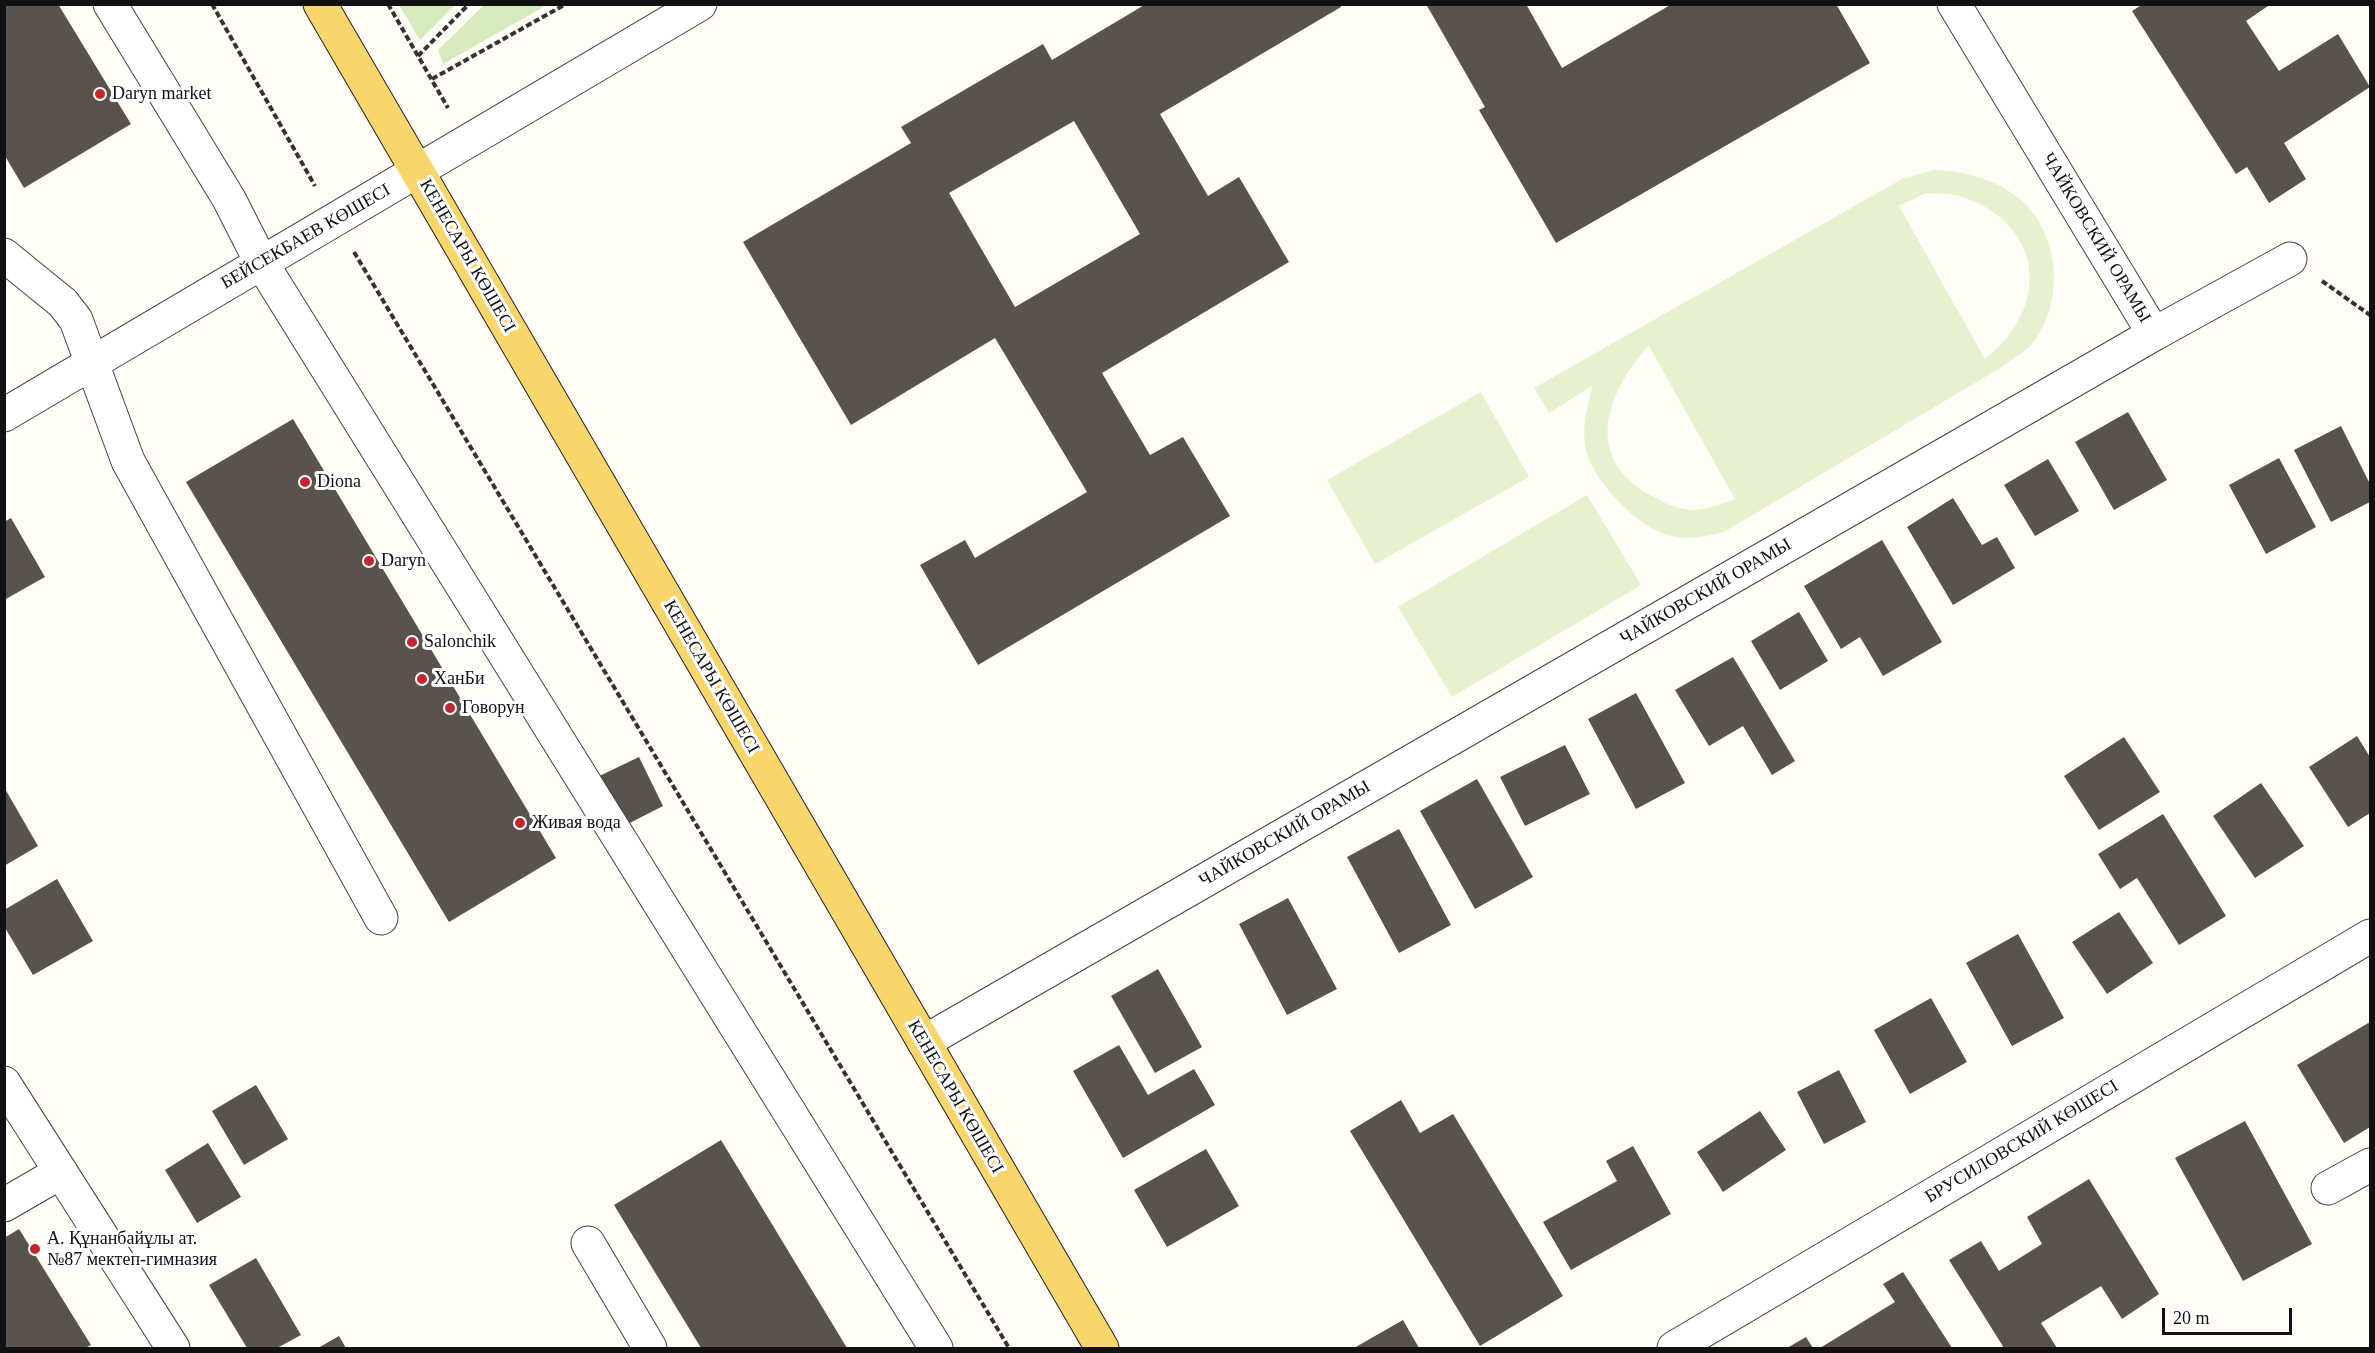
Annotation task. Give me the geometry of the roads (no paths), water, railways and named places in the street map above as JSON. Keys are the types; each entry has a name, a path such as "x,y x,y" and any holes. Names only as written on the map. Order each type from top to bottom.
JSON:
{"main road":[{"name":"КЕНЕСАРЫ КӨШЕСІ","path":"320,4 1102,1348"}],"street":[{"path":"110,4 229,199 261,262 936,1348"},
{"name":"БЕЙСЕКБАЕВ КӨШЕСІ","path":"4,415 700,4"},
{"name":"ЧАЙКОВСКИЙ ОРАМЫ","path":"924,1042 2154,334 1954,4"},
{"path":"4,255 63,303 76,320 128,461 381,918"},
{"path":"2154,334 2290,260"},
{"name":"БРУСИЛОВСКИЙ КӨШЕСІ","path":"1694,1343 2370,936"},
{"path":"4,1083 173,1348"},
{"path":"2328,1188 2370,1165"},
{"path":"4,1205 61,1172"},
{"path":"588,1243 650,1348"}],"place":[{"name":"Daryn market","path":"100,94"},
{"name":"Diona","path":"305,482"},
{"name":"Daryn","path":"369,561"},
{"name":"Salonchik","path":"412,642"},
{"name":"ХанБи","path":"422,679"},
{"name":"Говорун","path":"450,708"},
{"name":"Живая вода","path":"520,823"},
{"name":"А. Құнанбайұлы ат. №87 мектеп-гимназия","path":"35,1249"}]}
